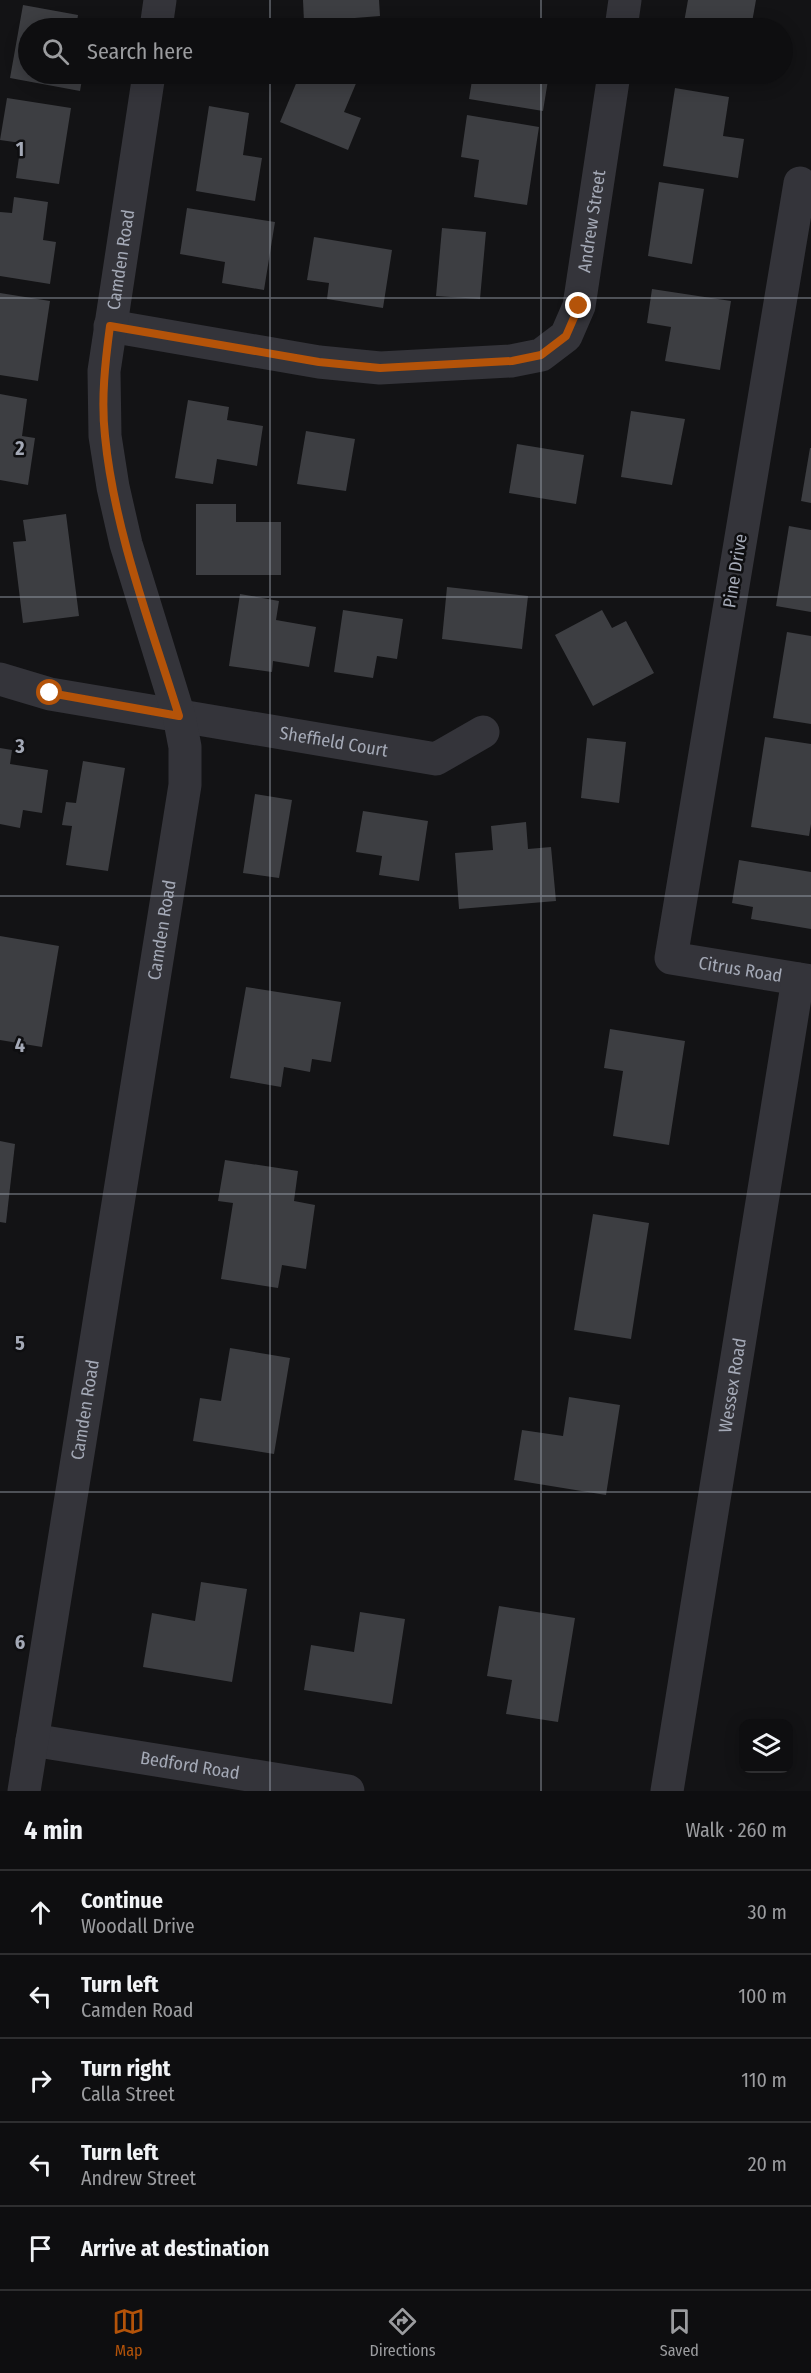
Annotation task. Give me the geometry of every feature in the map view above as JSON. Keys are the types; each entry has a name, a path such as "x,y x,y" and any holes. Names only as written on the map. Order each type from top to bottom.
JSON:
{"street":[{"path":"157,18 160,0"},
{"path":"622,18 625,0"},
{"name":"Camden Road","path":"24,1791 185,785 185,747 179,716 126,544 113,487 105,436 104,371 147,84"},
{"name":"Andrew Street","path":"110,326 319,362 380,368 512,361 541,355 566,336 579,306 612,84"},
{"name":"Pine Drive","path":"670,958 800,183"},
{"name":"Sheffield Court","path":"0,679 50,693 436,759 483,732"},
{"name":"Citrus Road","path":"670,958 805,980"},
{"name":"Wessex Road","path":"667,1791 805,980"},
{"name":"Bedford Road","path":"32,1740 348,1791"}],"building":[{"path":"303,0 379,0 380,16 304,18"},
{"path":"688,0 756,0 753,18 685,18"},
{"path":"23,5 78,15 78,18 21,18"},
{"path":"18,33 18,79 10,78"},
{"path":"42,84 81,84 80,91"},
{"path":"296,84 356,84 344,112 361,118 348,150 280,122"},
{"path":"471,84 547,84 543,111 469,99"},
{"path":"675,88 729,97 723,136 744,139 738,178 663,166"},
{"path":"7,98 71,108 59,184 16,178 21,143 0,140"},
{"path":"209,106 249,113 243,155 262,158 255,201 196,191"},
{"path":"467,115 539,127 527,205 474,197 479,160 461,157"},
{"path":"659,182 704,189 692,264 648,256"},
{"path":"14,197 48,202 43,240 56,242 50,284 0,276 0,212 12,213"},
{"path":"187,208 275,222 264,290 222,283 225,262 180,254"},
{"path":"442,228 486,232 480,299 436,296"},
{"path":"314,237 392,250 383,308 327,299 329,283 307,280"},
{"path":"652,289 731,301 720,370 665,361 671,327 647,323"},
{"path":"0,293 50,301 38,381 0,375"},
{"path":"0,394 27,399 22,436 35,438 28,485 0,480"},
{"path":"188,400 229,407 227,420 263,426 257,466 217,459 213,484 175,478"},
{"path":"631,411 685,419 672,485 621,477"},
{"path":"306,431 355,439 346,491 297,484"},
{"path":"517,444 584,455 576,504 509,493"},
{"path":"811,448 811,503 801,501"},
{"path":"196,504 236,504 236,522 281,522 281,575 196,575"},
{"path":"66,514 79,616 23,623 13,542 26,541 23,520"},
{"path":"789,526 811,530 811,612 776,606"},
{"path":"447,587 528,596 522,649 442,639"},
{"path":"240,594 279,601 276,620 316,627 309,667 273,661 272,672 229,666"},
{"path":"343,610 403,619 397,659 377,656 373,678 334,672"},
{"path":"602,610 612,628 626,621 654,673 593,706 555,635"},
{"path":"787,632 811,636 811,724 773,718"},
{"path":"765,737 811,744 809,836 751,827"},
{"path":"587,738 626,742 619,803 581,798"},
{"path":"0,748 12,750 10,764 48,770 42,813 23,810 20,828 0,824"},
{"path":"83,761 125,768 108,871 66,865 72,826 62,825 66,802 76,803"},
{"path":"255,794 292,800 279,878 243,873"},
{"path":"363,811 428,821 419,881 379,875 382,856 356,852"},
{"path":"526,822 528,849 551,847 556,901 459,909 455,853 493,850 491,826"},
{"path":"739,860 811,872 811,929 751,919 753,907 732,903"},
{"path":"0,936 59,946 42,1047 0,1040"},
{"path":"246,987 341,1002 331,1062 312,1059 310,1072 284,1067 281,1087 230,1078"},
{"path":"610,1029 685,1041 669,1145 613,1136 623,1071 604,1068"},
{"path":"0,1141 15,1144 6,1223 0,1222"},
{"path":"225,1160 298,1171 294,1201 315,1205 306,1269 282,1265 278,1288 221,1279 233,1203 218,1201"},
{"path":"593,1214 649,1223 631,1339 574,1330"},
{"path":"230,1348 290,1358 274,1454 193,1441 200,1398 221,1401"},
{"path":"569,1397 620,1405 606,1495 514,1480 522,1430 563,1436"},
{"path":"201,1582 247,1589 232,1682 143,1667 152,1613 195,1621"},
{"path":"499,1606 575,1618 558,1722 506,1714 512,1680 487,1676"},
{"path":"360,1612 405,1619 392,1704 304,1690 311,1645 354,1652"}],"route":[{"path":"50,693 179,716 126,544 113,487 105,436 104,371 110,326 319,362 380,368 512,361 541,355 566,336 579,306"}]}
